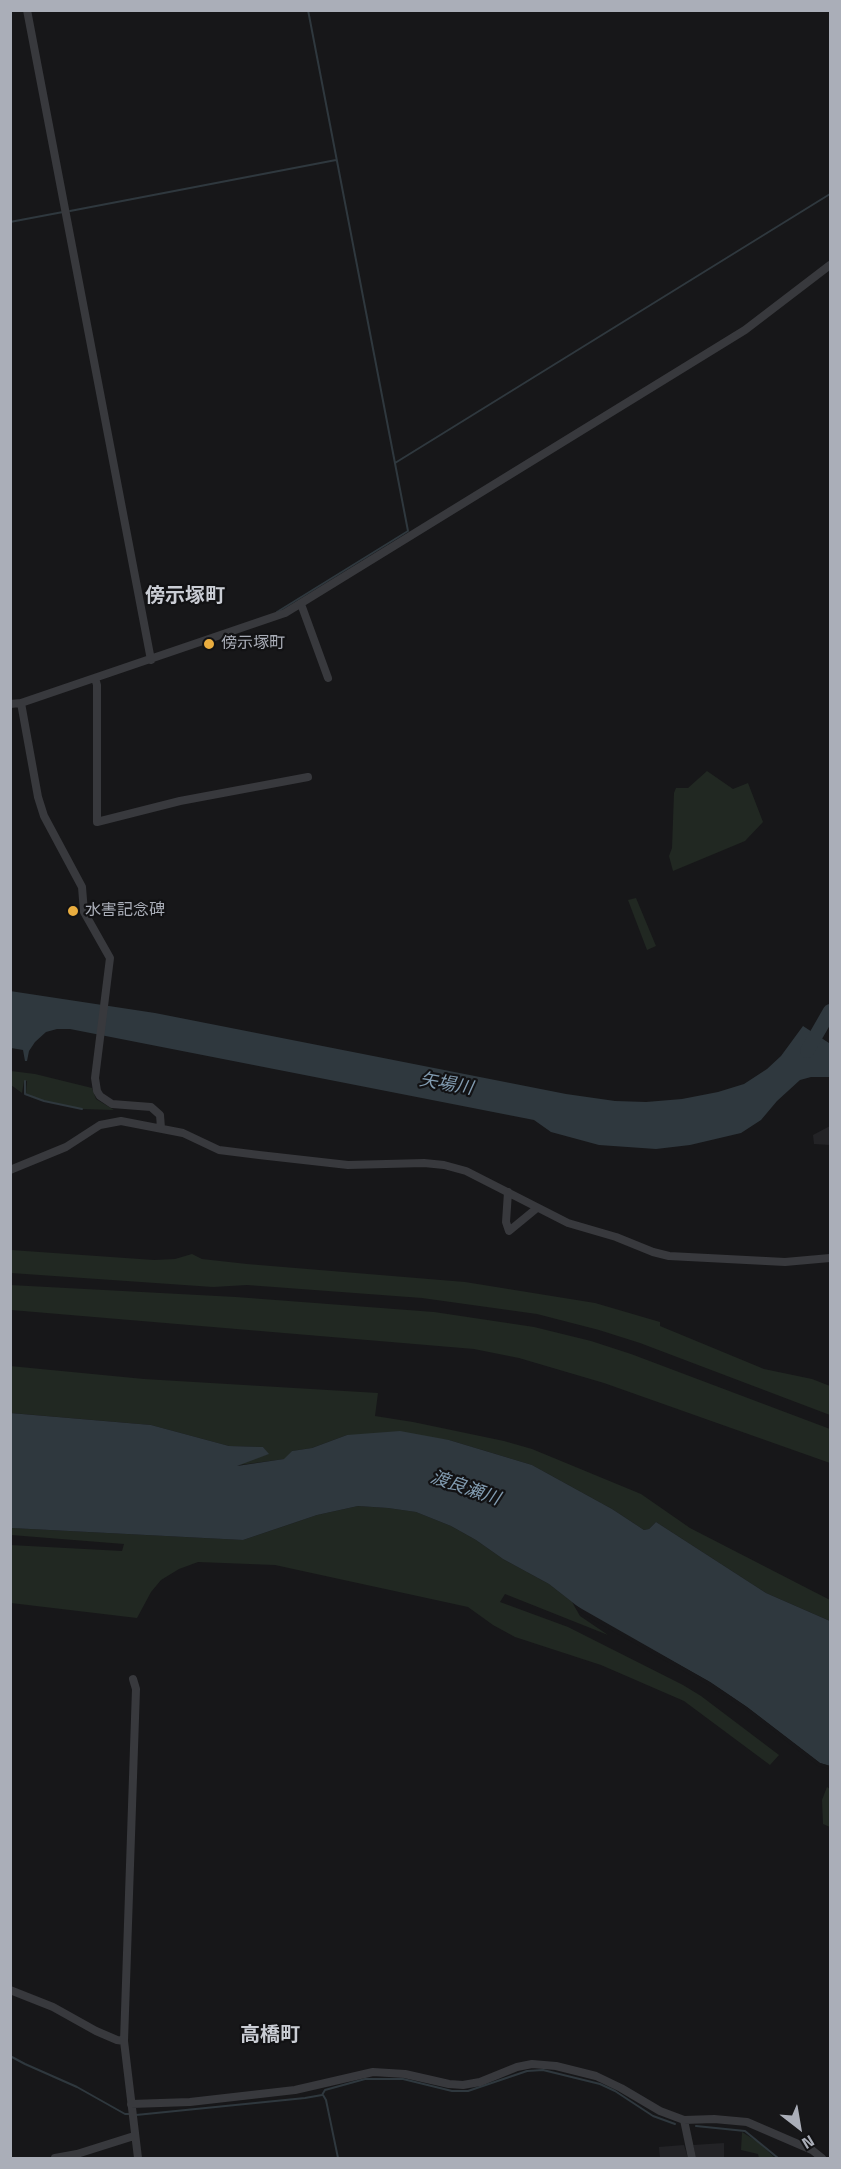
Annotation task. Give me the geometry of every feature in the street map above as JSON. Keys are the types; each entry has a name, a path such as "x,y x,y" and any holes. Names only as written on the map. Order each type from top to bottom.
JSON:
{"street":[{"path":"27,10 151,660"},
{"path":"10,704 21,703 279,616 745,330 831,265"},
{"path":"301,604 328,678"},
{"path":"95,678 97,822 180,801 308,777"},
{"path":"21,703 38,796 44,816 82,887 84,912 108,953 111,963 95,1078 97,1091 112,1104 151,1107 160,1115 161,1128"},
{"path":"10,1170 56,1152 106,1123 121,1121 183,1133 219,1150 348,1166 424,1163 444,1165 466,1171 568,1223 669,1256 785,1262 831,1258"},
{"path":"508,1192 506,1222 509,1231 537,1208"},
{"path":"132,1679 136,1689 124,2041 138,2158"},
{"path":"10,1990 53,2007 96,2031 124,2041"},
{"path":"131,2106 295,2090 373,2072 405,2074 463,2085 480,2082 517,2067 532,2064 556,2066 596,2076 660,2111 684,2120 714,2119 747,2122 812,2150 822,2158"},
{"path":"684,2120 692,2158"},
{"path":"55,2158 77,2154 134,2136"}],"shaded area":[{"path":"707,771 733,789 748,783 763,822 745,841 673,871 669,856 672,848 674,793 676,788 688,788"},
{"path":"636,898 656,946 647,950 628,900"},
{"path":"11,1071 35,1074 92,1088 96,1099 114,1110 82,1109 44,1101 26,1094 27,1081 24,1081 22,1093 11,1085"},
{"path":"830,1126 830,1145 814,1144 813,1135"},
{"path":"11,1250 154,1260 175,1259 192,1254 202,1259 247,1264 465,1282 595,1303 660,1322 660,1326 764,1369 812,1379 830,1386 830,1415 640,1343 537,1314 422,1298 247,1285 213,1287 11,1273"},
{"path":"10,1285 236,1297 434,1312 534,1327 631,1354 830,1429 830,1463 604,1383 519,1358 474,1349 11,1310"},
{"path":"10,1366 144,1379 378,1393 375,1416 504,1441 532,1449 641,1494 690,1528 830,1600 830,1621 766,1593 656,1522 649,1529 644,1530 612,1509 532,1465 449,1440 347,1435 312,1448 292,1451 285,1459 232,1466 268,1454 263,1447 229,1446 151,1425 11,1413"},
{"path":"358,1506 416,1512 451,1526 476,1540 503,1559 549,1584 572,1602 580,1616 608,1635 505,1594 500,1602 568,1627 683,1685 779,1755 770,1765 684,1701 601,1665 515,1637 468,1607 275,1565 198,1562 179,1569 161,1580 151,1592 137,1618 11,1603 10,1545 122,1551 124,1544 11,1535 11,1528 243,1540 317,1515"},
{"path":"827,1787 830,1789 830,1827 823,1824 822,1800"},
{"path":"742,2132 758,2142 775,2158 759,2158 758,2154 741,2150"},
{"path":"724,2143 724,2158 696,2158 693,2145"},
{"path":"684,2145 688,2158 660,2158 659,2147"}],"water":[{"path":"10,991 155,1013 566,1094 615,1101 646,1102 682,1099 744,1084 767,1069 781,1056 803,1026 829,1043 830,1077 811,1077 800,1080 777,1101 761,1120 741,1133 690,1145 656,1149 599,1145 551,1132 534,1120 70,1029 46,1032 35,1042 25,1061 23,1050 11,1048"},
{"name":"渡良瀬川","path":"10,1413 151,1425 229,1446 263,1447 269,1454 237,1466 284,1459 292,1451 312,1448 347,1435 400,1431 449,1440 532,1465 612,1509 644,1530 649,1529 656,1522 766,1593 830,1621 830,1766 820,1763 747,1707 710,1682 586,1613 549,1584 503,1559 476,1540 451,1526 416,1512 358,1506 317,1515 243,1540 11,1528"}],"pier":[{"path":"575,1605 710,1682 747,1707 820,1763 830,1766 830,1769 818,1766 745,1709 708,1685 584,1615 577,1610"}],"waterway":[{"path":"277,612 408,531 308,10"},
{"path":"70,211 336,160"},
{"path":"395,463 830,194"},
{"path":"10,222 63,212"},
{"name":"矢場川","path":"807,1051 830,1011"},
{"path":"25,1081 25,1094 44,1101 82,1109"},
{"path":"10,2056 77,2087 125,2114 130,2114"},
{"path":"136,2115 305,2098 322,2095 325,2090 365,2079 403,2079 452,2091 468,2091 527,2071 543,2070 600,2084 653,2116 675,2124"},
{"path":"323,2095 338,2158"},
{"path":"696,2126 745,2131 778,2158"}],"place":[{"name":"傍示塚町","path":"209,644"},
{"name":"水害記念碑","path":"73,911"}],"district":[{"name":"傍示塚町","path":"185,597"},
{"name":"高橋町","path":"270,2036"}]}
